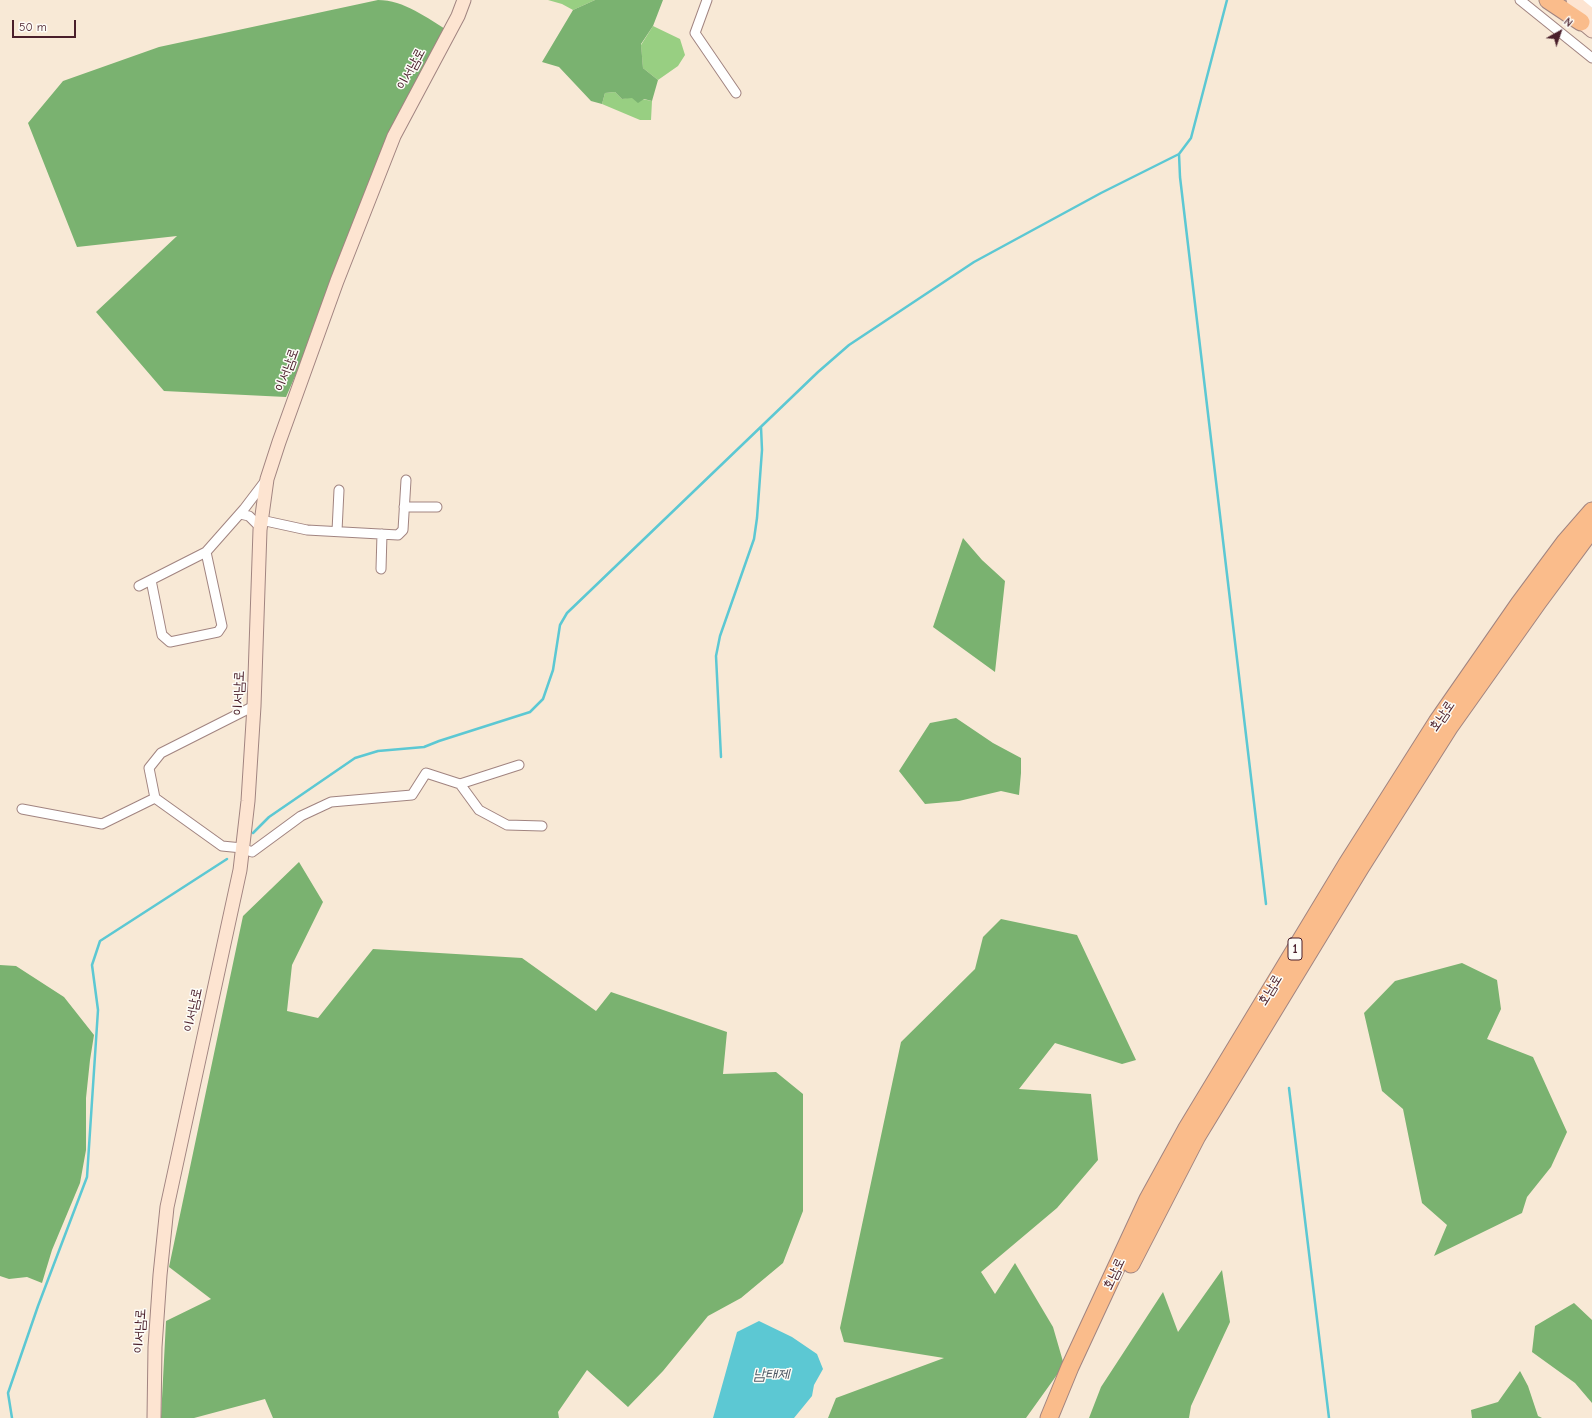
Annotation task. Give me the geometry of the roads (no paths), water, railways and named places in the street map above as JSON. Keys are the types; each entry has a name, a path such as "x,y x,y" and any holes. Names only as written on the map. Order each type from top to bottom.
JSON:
{"highway":[{"path":"1548,0 1588,23"},
{"name":"호남로","path":"1049,1418 1070,1368 1148,1199 1190,1123 1343,871 1437,722 1519,604 1565,542 1592,511"},
{"name":"호남로","path":"1062,1418 1076,1382 1121,1284 1165,1195 1205,1123 1356,874 1450,726 1592,529"}],"main road":[{"name":"이서남로","path":"154,1418 155,1347 159,1282 168,1207 240,870 248,801 254,706 261,523 267,479 337,281 394,136 458,16 464,0"},
{"path":"1556,0 1588,23"},
{"path":"1572,0 1588,23"}],"street":[{"path":"707,0 695,33 736,93"},
{"path":"1520,0 1592,58"},
{"path":"1587,0 1592,6"},
{"path":"139,586 206,552 240,514 267,479"},
{"path":"240,514 249,516 261,523 307,530 398,535 403,530 406,480"},
{"path":"337,532 340,490"},
{"path":"404,507 437,507"},
{"path":"381,569 382,534"},
{"path":"151,580 162,635 170,642 218,632 222,626 206,552"},
{"path":"254,706 161,753 150,768 155,798 222,846 242,848 252,852 301,816 331,802 412,795 426,773 460,784 519,765"},
{"path":"460,784 479,810 507,825 542,826"},
{"path":"22,809 102,824 155,798"}],"water":[{"name":"남태제","path":"759,1321 792,1337 817,1354 823,1369 814,1385 812,1396 794,1418 713,1418 737,1332"}],"waterway":[{"path":"253,833 269,817 355,758 378,751 424,747 530,712 543,699 553,670 560,625 567,613 818,372 849,345 974,262 1101,193 1179,154 1191,138 1227,0"},
{"path":"1179,154 1180,177 1266,904"},
{"path":"721,757 716,656 720,636 754,539 762,450 761,427"},
{"path":"12,1418 8,1393 38,1306 87,1177 98,1010 92,965 100,941 227,859"},
{"path":"1289,1088 1329,1418"}]}
